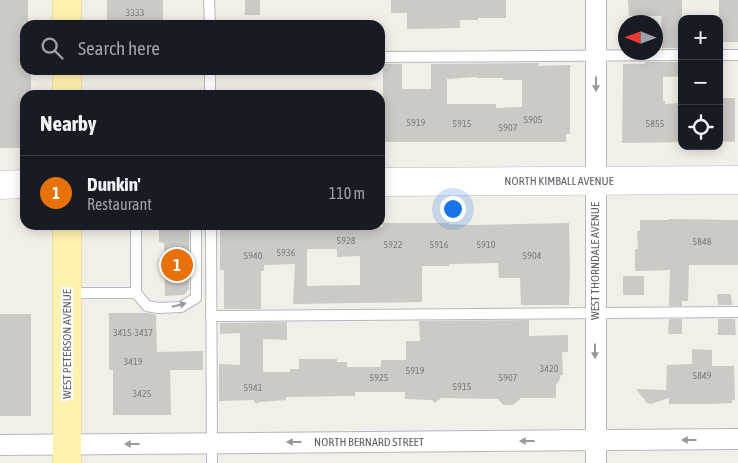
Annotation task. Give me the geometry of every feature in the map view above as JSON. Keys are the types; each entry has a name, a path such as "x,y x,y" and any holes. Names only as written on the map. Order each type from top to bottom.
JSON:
{"main road":[{"path":"67,0 67,20"},
{"path":"67,75 67,90"},
{"name":"WEST PETERSON AVENUE","path":"67,230 67,454"}],"street":[{"name":"WEST THORNDALE AVENUE","path":"596,0 596,463"},
{"name":"NORTH KIMBALL AVENUE","path":"385,182 738,180"},
{"path":"0,185 20,184"},
{"name":"NORTH BERNARD STREET","path":"0,444 67,454 211,443 738,439"}],"lane":[{"path":"210,0 210,20"},
{"path":"385,57 678,55"},
{"path":"723,55 738,55"},
{"path":"210,75 210,90"},
{"path":"136,230 136,293 147,306 158,308 181,307 196,298 211,298"},
{"path":"196,230 196,298"},
{"path":"210,230 212,463"},
{"path":"67,293 136,293"},
{"path":"211,316 738,312"}],"building":[{"path":"0,0 28,0 28,20 20,20 20,75 31,75 31,90 20,90 20,148 0,148"},
{"path":"107,0 163,0 163,20 107,20"},
{"path":"245,0 260,0 260,15 245,15"},
{"path":"391,0 506,0 506,18 460,20 460,28 407,29 407,13 391,13"},
{"path":"628,0 682,0 682,15 678,15 678,48 663,48 663,15 629,15"},
{"path":"719,0 738,0 738,42 723,42 723,15 719,15"},
{"path":"645,62 678,62 678,76 663,77 663,101 665,101 665,104 678,103 678,142 622,143 623,64 645,64"},
{"path":"539,63 538,66 570,65 570,134 566,134 566,142 385,142 385,90 383,90 383,75 385,75 385,64 402,64 402,89 431,89 431,64","holes":["503,78 503,80 522,80 522,107 496,108 496,104 447,104 447,79"]},
{"path":"723,98 735,98 735,142 723,141"},
{"path":"640,220 738,220 738,265 689,265 688,301 682,301 682,306 669,306 670,270 635,271 635,249 638,249 637,231 640,231"},
{"path":"385,223 472,225 569,223 569,305 521,305 520,278 499,278 498,263 422,266 422,302 293,304 295,264 264,265 264,271 261,271 261,309 224,309 224,270 220,270 220,230 385,230","holes":["307,249 337,249 337,257 360,256 360,285 307,286"]},
{"path":"159,230 189,230 189,289 184,295 165,296 164,243 159,242"},
{"path":"623,276 644,276 644,295 623,295"},
{"path":"717,294 731,294 732,305 718,305"},
{"path":"109,313 148,313 156,315 157,352 203,351 203,370 170,370 171,415 113,415 113,370 109,370"},
{"path":"0,314 31,314 31,416 0,416"},
{"path":"669,319 682,319 682,334 668,334"},
{"path":"718,319 735,319 736,335 718,335"},
{"path":"529,320 529,336 568,335 568,352 562,352 563,375 561,375 556,384 556,398 521,398 513,405 503,405 498,399 441,398 435,403 432,400 405,399 405,392 355,392 355,396 286,397 286,400 256,404 253,400 219,401 219,364 240,365 240,333 220,334 220,323 287,322 287,340 263,339 263,372 290,372 290,369 299,369 299,359 337,359 337,362 347,362 347,367 381,367 381,360 406,360 406,341 420,341 419,321"},
{"path":"692,349 712,350 712,366 734,366 735,400 732,400 732,403 669,404 669,398 651,404 647,403 636,389 666,390 667,365 692,364"}],"place":[{"name":"Dunkin'","path":"177,265"}]}
